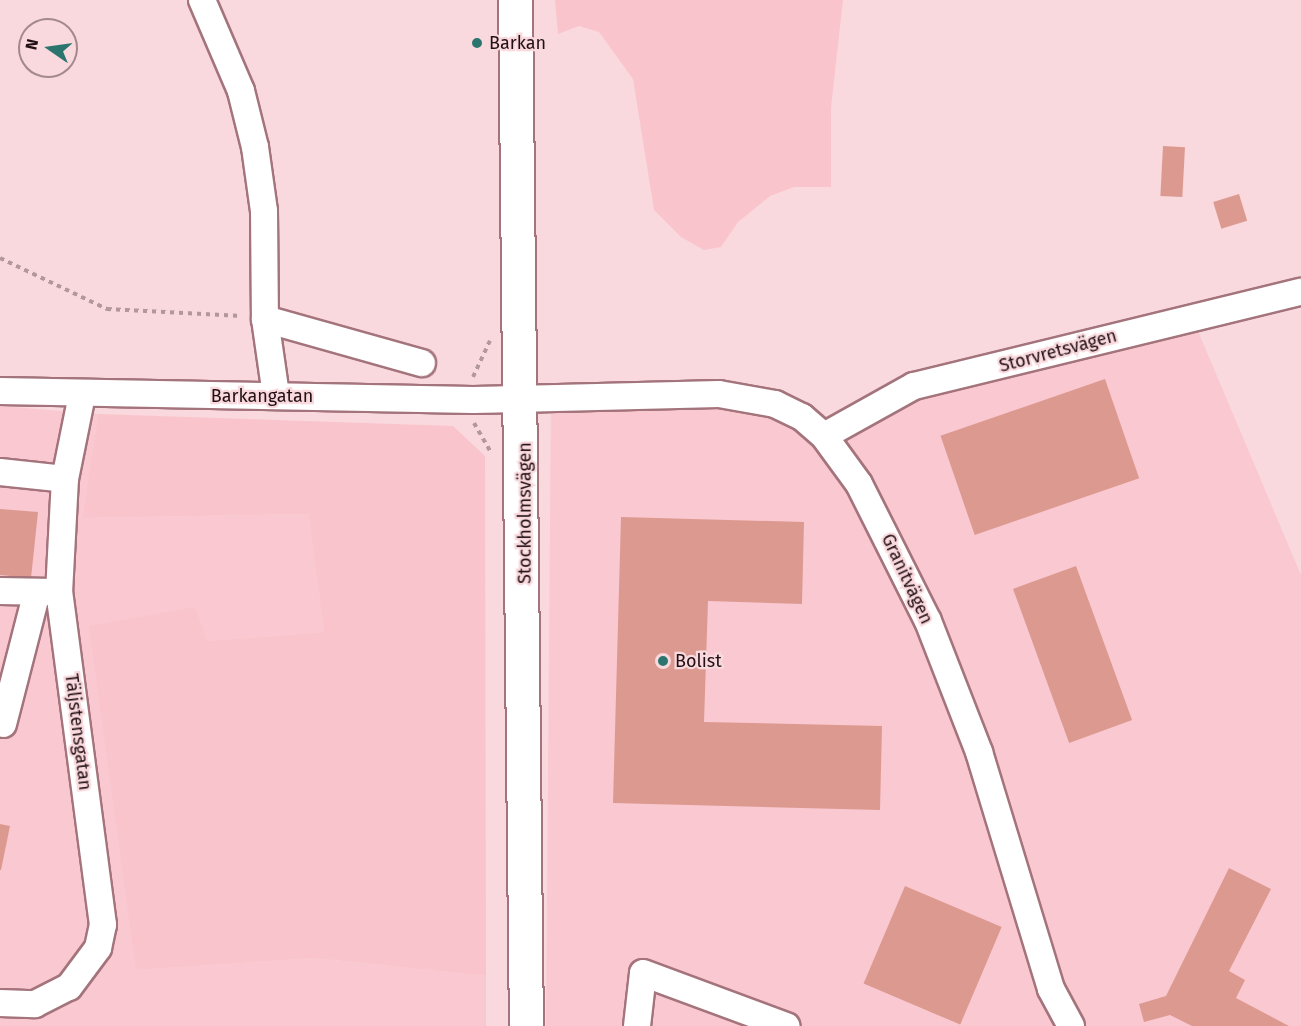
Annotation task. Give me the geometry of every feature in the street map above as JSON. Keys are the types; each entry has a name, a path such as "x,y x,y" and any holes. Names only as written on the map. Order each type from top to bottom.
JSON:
{"main road":[{"name":"Stockholmsvägen","path":"515,0 524,398 526,1026"}],"street":[{"path":"202,0 241,91 255,147 264,211 265,319 276,395"},
{"name":"Storvretsvägen","path":"824,436 914,386 1301,292"},
{"path":"265,319 422,363"},
{"name":"Barkangatan","path":"0,391 82,395 524,398"},
{"name":"Täljstensgatan","path":"0,1004 35,1004 69,987 98,948 103,926 48,592 65,479 82,395"},
{"name":"Granitvägen","path":"524,398 727,395 775,404 824,436 864,494 928,621 979,752 1052,989 1071,1026"},
{"path":"0,472 65,479"},
{"path":"0,591 48,592 3,724"},
{"path":"638,1026 643,973 786,1026"}],"path":[{"path":"0,258 106,309 265,319"}],"shaded area":[{"path":"555,0 843,0 831,108 831,187 794,187 770,196 738,222 721,247 704,250 681,237 654,210 633,79 599,32 579,26 558,34"},
{"path":"1192,317 1301,575 1301,1026 546,1026 551,398 719,394 824,436 871,406"},
{"path":"0,406 98,414 84,518 310,514 324,632 207,641 136,970 314,958 486,976 486,1026 0,1026"},
{"path":"98,414 453,426 485,456 486,976 314,958 136,970 89,626 195,607 207,641 324,632 309,514 83,518"}],"building":[{"path":"1163,146 1185,147 1182,197 1160,196"},
{"path":"1239,194 1247,221 1221,229 1213,202"},
{"path":"1105,379 1139,478 975,535 940,436"},
{"path":"0,509 38,512 31,578 0,575"},
{"name":"Bolist","path":"621,517 804,522 802,604 708,601 704,722 882,726 880,810 613,803"},
{"path":"1076,566 1132,720 1069,743 1013,589"},
{"path":"0,824 10,826 1,870 0,870"},
{"path":"1229,868 1271,889 1229,971 1245,980 1236,998 1289,1026 1192,1026 1170,1015 1144,1022 1139,1004 1166,996"},
{"path":"905,886 1002,927 960,1025 864,984"}],"place":[{"name":"Barkan","path":"477,43"},
{"name":"Bolist","path":"663,661"}]}
